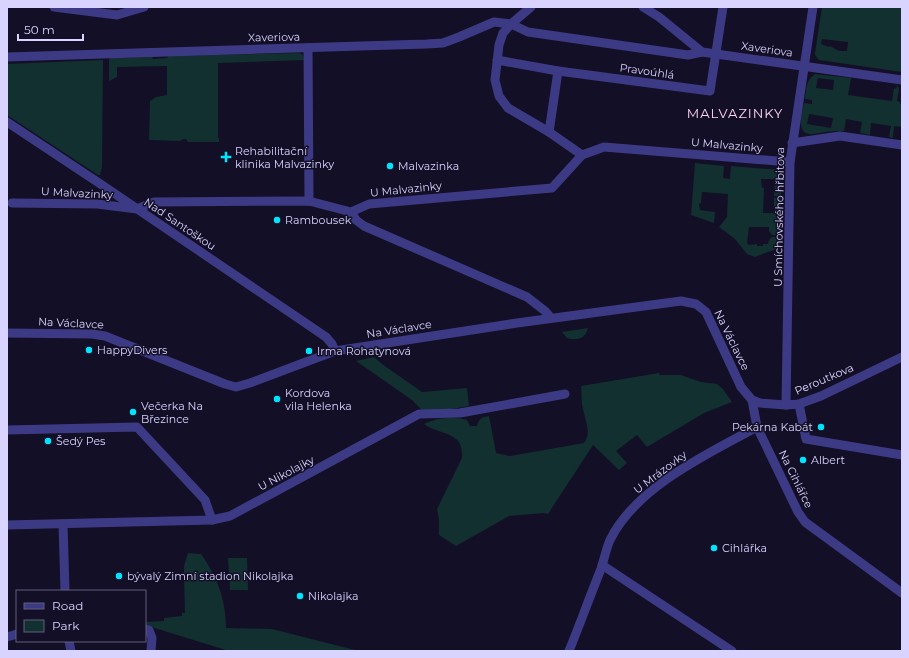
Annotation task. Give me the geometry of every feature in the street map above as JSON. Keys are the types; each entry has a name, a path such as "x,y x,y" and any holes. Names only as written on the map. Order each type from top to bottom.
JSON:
{"street":[{"path":"54,7 117,15 144,7"},
{"path":"531,7 511,24 504,33 499,45 495,80 499,96 508,108 549,132 582,155"},
{"path":"643,7 659,17 702,52"},
{"name":"Pravoúhlá","path":"497,60 558,71 710,91 723,7"},
{"name":"U Smíchovského hřbitova","path":"786,405 790,162 813,7"},
{"name":"Xaveriova","path":"7,57 442,43 494,22 511,24 528,32 688,55 702,52 902,80"},
{"path":"308,48 309,202"},
{"path":"549,132 558,71"},
{"name":"Nad Santoškou","path":"7,122 326,337 332,344 335,351"},
{"path":"792,143 840,136 902,145"},
{"name":"U Malvazinky","path":"12,202 97,204 137,209 154,202 309,202 352,212 369,204 552,188 582,155 604,147 790,162"},
{"path":"352,212 356,220 364,226 527,296 551,318"},
{"name":"Na Václavce","path":"7,333 92,334 105,336 236,387 335,351 681,300 696,304 706,312 741,387 752,400"},
{"name":"Peroutkova","path":"752,400 772,405 799,404 821,396 902,357"},
{"name":"U Nikolajky","path":"7,525 212,520 230,516 419,414 460,413 565,394"},
{"name":"Na Cihlářce","path":"752,400 757,427 798,512 805,522 902,593"},
{"path":"799,404 806,439 902,455"},
{"name":"U Mrázovky","path":"569,651 610,541 621,524 635,507 654,490 686,466 757,427"},
{"path":"7,430 137,428 205,500 212,520"},
{"path":"63,524 65,590"},
{"path":"602,565 732,651"},
{"path":"146,629 149,630 152,638 151,651"}],"green space":[{"path":"822,7 902,7 902,72 819,60 815,55","holes":["822,39 848,42 847,51 839,51 830,46 821,44"]},
{"path":"300,53 303,55 304,60 218,63 219,142 188,142 186,139 180,141 149,140 150,101 156,97 167,95 167,66 117,67 117,77 109,81 109,59 111,58 152,57 153,59 167,58 169,56"},
{"path":"103,60 102,167 100,175 98,175 7,115 7,64"},
{"path":"815,74 851,78 848,95 892,101 894,88 896,89 897,85 899,89 897,101 902,104 902,127 894,126 893,138 889,137 891,126 871,123 870,135 860,133 862,122 846,119 844,131 807,134 802,129 801,117 804,103 812,104 812,100 805,99 807,85 812,76","holes":["818,78 834,80 833,90 816,88","809,114 833,118 831,128 807,124"]},
{"path":"695,163 724,166 723,178 730,179 731,166 781,170 781,196 774,196 775,179 761,179 762,188 764,188 763,213 774,213 774,198 781,198 781,235 772,235 769,231 769,227 749,227 747,243 749,245 757,244 757,246 763,246 763,244 768,244 772,237 781,237 781,247 755,257 747,254 735,239 719,227 727,217 728,194 702,192 701,203 699,204 700,210 715,212 714,223 691,215"},
{"path":"588,328 583,337 577,339 567,338 562,332"},
{"path":"374,357 422,392 467,388 469,406 439,411 422,410 412,400 356,361"},
{"path":"659,373 660,375 681,375 701,382 717,384 723,389 732,402 704,413 647,447 637,435 616,451 627,463 619,470 593,445 548,514 543,513 509,516 456,546 439,535 437,509 462,458 462,449 455,438 424,424 440,419 456,418 467,420 470,426 477,426 481,419 489,416 496,453 510,456 584,443 588,435 588,431 582,406 581,386"},
{"path":"188,553 201,554 212,571 220,589 226,617 226,628 272,629 359,651 229,651 146,625 146,622 164,621 164,618 182,616 182,613 185,613 184,577 190,577 190,575 184,575 184,566"},
{"path":"228,558 247,558 248,590 230,590"}],"place":[{"name":"Rehabilitační klinika Malvazinky","path":"226,157"},
{"name":"Malvazinka","path":"390,166"},
{"name":"Rambousek","path":"277,220"},
{"name":"HappyDivers","path":"89,350"},
{"name":"Irma Rohatynová","path":"309,351"},
{"name":"Kordova vila Helenka","path":"277,399"},
{"name":"Večerka Na Březince","path":"133,412"},
{"name":"Pekárna Kabát","path":"821,427"},
{"name":"Šedý Pes","path":"48,441"},
{"name":"Albert","path":"803,460"},
{"name":"Cihlářka","path":"714,548"},
{"name":"bývalý Zimní stadion Nikolajka","path":"119,576"},
{"name":"Nikolajka","path":"300,596"}],"district":[{"name":"MALVAZINKY","path":"735,113"}]}
